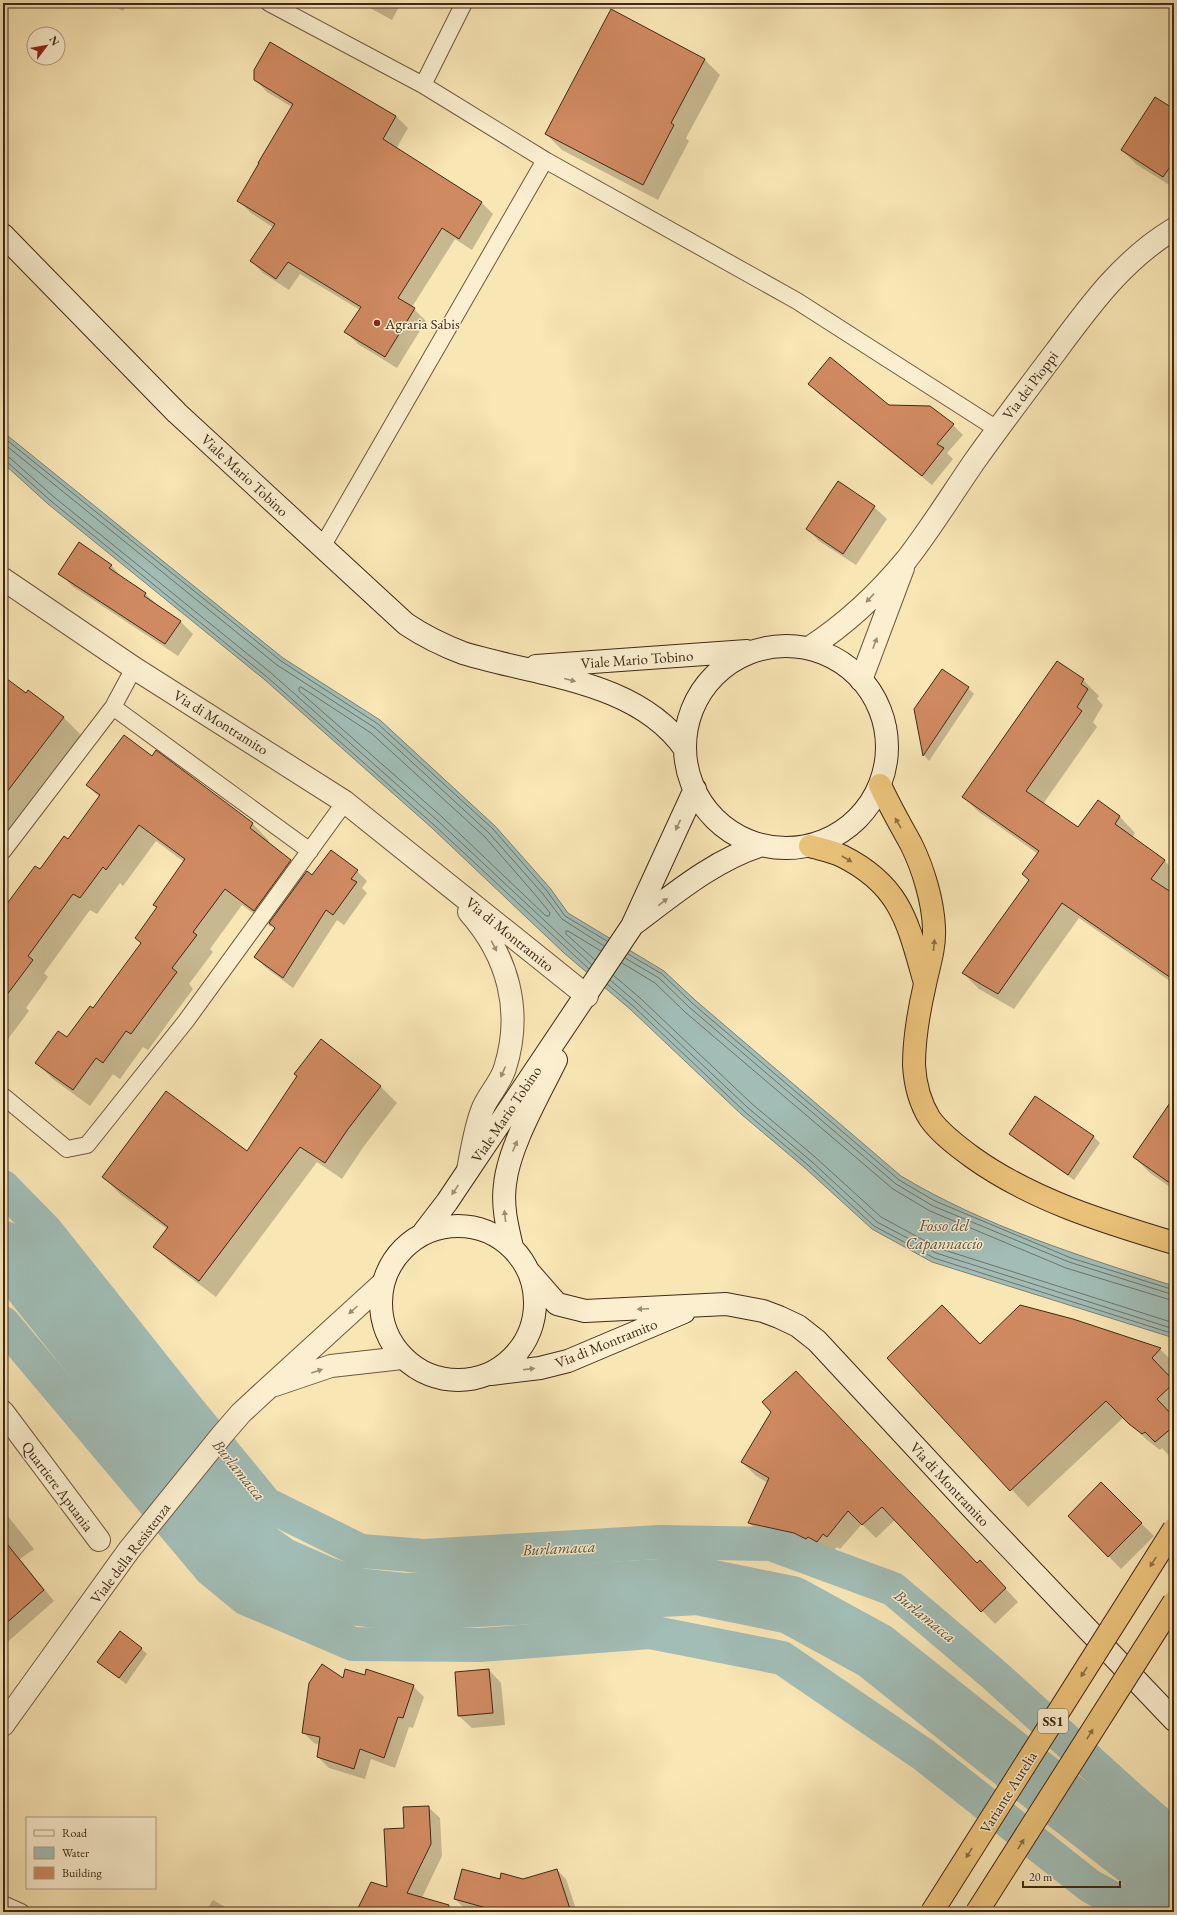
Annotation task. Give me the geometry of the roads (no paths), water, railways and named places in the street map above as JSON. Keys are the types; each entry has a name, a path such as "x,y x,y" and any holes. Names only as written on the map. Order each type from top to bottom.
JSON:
{"highway":[{"path":"880,785 892,811 911,844 920,866 931,907 934,942 932,957 925,983 915,1047 914,1068 917,1087 922,1103 931,1119 956,1145 995,1173 1028,1190 1107,1223 1174,1243"},
{"path":"810,846 841,856 867,871 885,886 896,900 904,915 925,983"},
{"name":"Variante Aurelia","path":"932,1912 1174,1529"},
{"name":"SS1","path":"977,1912 1174,1602"}],"main road":[{"name":"Via dei Pioppi","path":"809,648 836,630 858,611 906,559 997,429 1094,299 1113,278 1153,242 1174,229"},
{"name":"Viale Mario Tobino","path":"3,235 159,396 406,624 422,635 463,653 610,692 649,714 665,726 685,749"},
{"name":"Via dei Pioppi","path":"861,680 906,559"},
{"name":"Via di Montramito","path":"3,579 134,668 345,802 434,873 591,989"},
{"path":"779,646 809,648 828,655 846,666 861,680 877,703 886,729 887,757 880,785 871,802 860,817 845,830 810,846 778,848 762,845 741,838 722,825 706,809 695,789 688,770 685,749 688,724 697,700 712,678 732,662 755,651 779,646"},
{"name":"Viale Mario Tobino","path":"519,667 755,651"},
{"name":"Viale Mario Tobino","path":"424,1232 468,1170 632,926 695,789"},
{"name":"Viale Mario Tobino","path":"632,926 707,871 733,856 762,845"},
{"name":"Via di Montramito","path":"434,873 482,927 493,944 508,982 512,1012 511,1039 505,1070 483,1108 477,1127 468,1170"},
{"name":"Viale Mario Tobino","path":"512,1248 505,1218 504,1201 505,1184 512,1155 591,989"},
{"path":"461,1225 479,1228 497,1236 512,1248 529,1272 534,1291 535,1305 530,1331 521,1349 507,1363 490,1374 467,1380 443,1380 421,1372 402,1358 387,1336 380,1310 382,1284 390,1263 405,1245 424,1232 442,1227 461,1225"},
{"name":"Via di Montramito","path":"529,1272 557,1304 574,1310 585,1312 696,1307 726,1304 763,1311 798,1326 807,1333 1174,1720"},
{"name":"Viale della Resistenza","path":"3,1725 130,1550 241,1413 382,1284"},
{"name":"Via di Montramito","path":"490,1374 540,1368 568,1361 696,1307"},
{"name":"Viale della Resistenza","path":"267,1388 331,1366 402,1358"},
{"name":"Quartiere Apuania","path":"3,1412 99,1540"}],"lane":[{"path":"269,3 423,85 545,160 797,301 997,429"},
{"path":"423,85 464,3"},
{"path":"322,548 545,160"},
{"path":"3,851 113,707 134,668"},
{"path":"113,707 310,851"},
{"path":"3,1096 67,1149 87,1145 186,1021 345,802"},
{"path":"3,1904 21,1912"}],"water":[{"name":"Fosso del Capannaccio","path":"3,432 283,658 380,720 495,826 550,888 568,913 664,971 695,1000 901,1176 966,1210 1034,1239 1104,1264 1174,1286 1174,1338 932,1262 872,1229 805,1168 741,1114 630,1009 564,953 432,828 265,680 48,504 3,463"}],"waterway":[{"name":"Burlamacca","path":"3,1187 47,1232 266,1504 361,1551 424,1556 659,1542 771,1544 893,1589 992,1673 1174,1836"},
{"name":"Burlamacca","path":"3,1250 17,1264 150,1430 242,1539 278,1565 323,1585 358,1597 405,1602 698,1586 791,1605 875,1651 1174,1887"},
{"name":"Burlamacca","path":"3,1323 211,1570 245,1598 353,1644 480,1645 650,1632 782,1658 924,1755 1090,1886 1138,1912"}],"place":[{"name":"Agraria Sabis","path":"377,323"}]}
